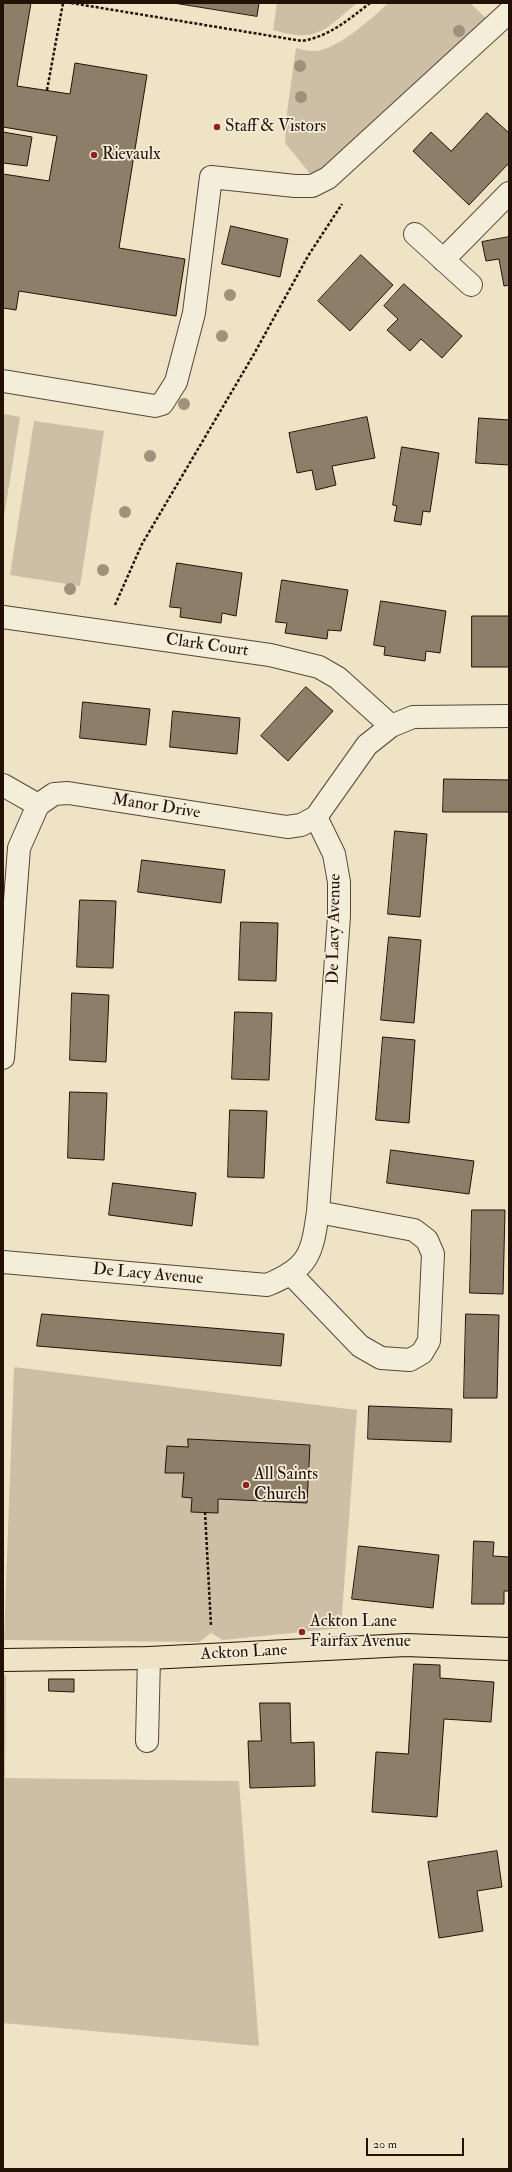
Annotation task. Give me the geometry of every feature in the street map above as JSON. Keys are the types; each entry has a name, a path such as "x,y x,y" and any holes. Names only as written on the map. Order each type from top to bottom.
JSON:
{"main road":[{"name":"Ackton Lane","path":"3,1660 149,1658 406,1645 509,1649"}],"street":[{"path":"3,381 155,406 162,404 176,382 194,313 211,177 296,186 312,186 328,178 509,12"},
{"path":"443,260 509,193"},
{"path":"415,234 471,285"},
{"name":"Clark Court","path":"3,617 270,655 319,667 338,678 390,726"},
{"path":"316,817 367,745 390,726 413,717 509,716"},
{"path":"3,785 38,805 19,848 3,1058"},
{"name":"Manor Drive","path":"38,805 54,794 68,793 287,827 301,825 316,817"},
{"name":"De Lacy Avenue","path":"3,1262 267,1285 304,1264 314,1241 318,1212 339,916 339,882 334,854 316,817"},
{"path":"290,1273 360,1346 381,1358 410,1360 422,1353 429,1340 433,1254 427,1240 414,1230 318,1212"},
{"path":"147,1741 149,1658"}],"path":[{"path":"47,90 63,3"},
{"path":"71,3 302,41 318,38 337,29 370,3"},
{"path":"102,632 142,544 254,354 308,256 346,199"},
{"path":"205,1512 212,1655"}],"shaded area":[{"path":"277,3 357,3 336,21 319,32 310,35 300,35 288,34 273,30"},
{"path":"388,3 470,3 491,23 327,173 312,176 285,143 287,112 296,48 312,51 321,50 342,41 373,17"},
{"path":"3,414 20,417 3,523"},
{"path":"34,421 104,431 80,586 10,575"},
{"path":"14,1367 357,1410 341,1628 223,1640 211,1633 199,1642 4,1640"},
{"path":"3,1675 6,1675 5,1778 239,1781 259,2046 3,2023"}],"building":[{"name":"Rievaulx","path":"3,3 31,3 17,86 70,94 75,63 147,75 119,248 185,259 176,316 19,291 16,310 3,308 3,174 49,181 57,136 3,127"},
{"path":"174,3 259,3 257,16"},
{"path":"487,113 509,133 509,163 469,205 413,151 431,132 451,151"},
{"path":"3,132 32,137 27,166 3,163"},
{"path":"231,226 288,239 280,277 222,264"},
{"path":"509,237 509,285 504,286 499,259 486,261 482,242"},
{"path":"361,255 393,285 350,331 318,301"},
{"path":"404,284 462,336 442,358 421,339 410,351 387,330 398,319 384,306"},
{"path":"367,417 375,458 332,466 336,485 316,490 312,470 297,473 289,433"},
{"path":"479,418 509,420 509,465 476,463"},
{"path":"402,447 439,453 430,512 423,511 421,525 394,521 397,506 393,505"},
{"path":"177,563 242,573 236,616 222,613 221,623 180,617 181,608 170,607"},
{"path":"282,580 348,590 341,631 328,630 327,639 285,633 287,623 276,622"},
{"path":"381,601 446,611 440,653 426,651 425,661 384,655 385,647 374,645"},
{"path":"472,616 509,616 509,667 472,667"},
{"path":"306,687 333,711 288,761 261,736"},
{"path":"83,702 150,709 146,745 80,738"},
{"path":"173,711 240,718 237,754 170,747"},
{"path":"444,779 509,780 509,812 443,812"},
{"path":"395,831 427,834 420,917 388,914"},
{"path":"142,860 225,870 221,903 138,892"},
{"path":"80,900 116,901 113,968 77,967"},
{"path":"241,922 278,923 276,981 239,980"},
{"path":"389,937 421,940 414,1023 381,1020"},
{"path":"72,993 109,995 106,1062 70,1060"},
{"path":"235,1012 272,1013 269,1080 232,1079"},
{"path":"383,1037 415,1040 409,1123 376,1120"},
{"path":"70,1092 107,1093 104,1160 68,1158"},
{"path":"230,1110 267,1111 264,1178 228,1177"},
{"path":"391,1150 474,1161 469,1194 387,1183"},
{"path":"113,1183 196,1193 192,1226 109,1215"},
{"path":"472,1210 505,1210 503,1294 470,1293"},
{"path":"42,1314 284,1334 281,1366 37,1346"},
{"path":"466,1314 499,1315 497,1398 464,1398"},
{"path":"369,1406 452,1409 451,1442 368,1439"},
{"name":"All Saints Church","path":"188,1439 310,1445 307,1503 218,1499 218,1513 191,1512 192,1498 182,1497 184,1473 165,1473 167,1446 188,1447"},
{"path":"474,1541 494,1542 493,1556 509,1557 509,1591 504,1591 504,1604 472,1604"},
{"path":"359,1546 439,1555 433,1608 352,1599"},
{"path":"414,1664 440,1665 440,1678 494,1682 491,1722 444,1719 437,1817 372,1812 376,1752 408,1754"},
{"path":"49,1679 74,1679 74,1692 49,1691"},
{"path":"260,1703 290,1703 291,1743 314,1742 315,1786 250,1788 248,1741 261,1741"},
{"path":"497,1851 502,1887 477,1891 483,1931 439,1938 428,1862"}],"place":[{"name":"Staff & Vistors","path":"217,127"},
{"name":"Rievaulx","path":"94,155"},
{"name":"All Saints Church","path":"246,1485"},
{"name":"Ackton Lane Fairfax Avenue","path":"302,1632"}]}
